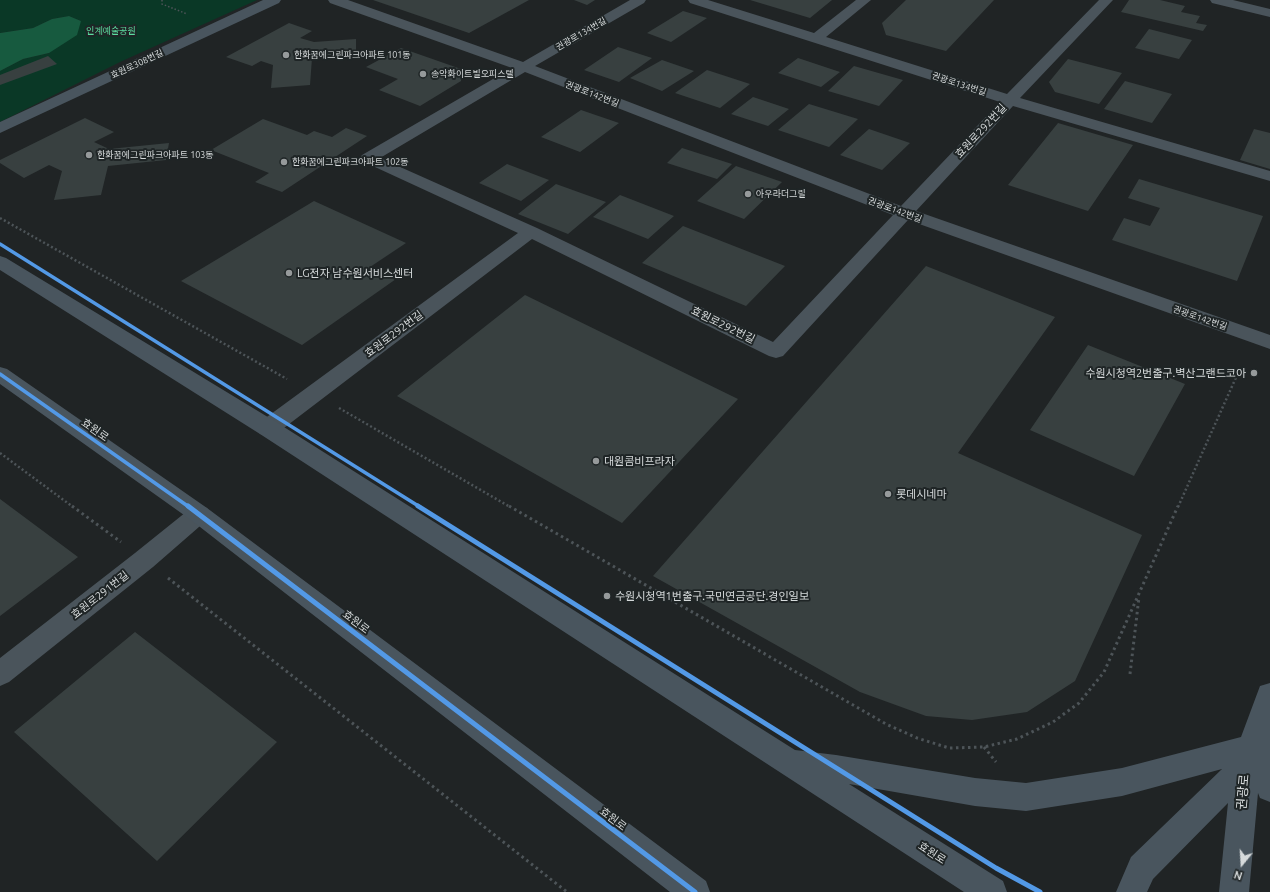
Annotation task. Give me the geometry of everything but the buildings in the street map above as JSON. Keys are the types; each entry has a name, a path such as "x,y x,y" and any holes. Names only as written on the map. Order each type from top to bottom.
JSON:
{"street":[{"name":"효원로308번길","path":"0,128 274,0"},
{"name":"권광로142번길","path":"335,0 524,67 904,213 1270,342"},
{"name":"권광로134번길","path":"524,67 639,0"},
{"name":"권광로134번길","path":"695,0 1010,100 1270,176"},
{"path":"816,38 864,0"},
{"name":"효원로292번길","path":"268,428 531,232 776,351 1010,100 1106,0"},
{"path":"1217,0 1270,13"},
{"path":"524,67 368,158 531,232"},
{"name":"효원로","path":"0,262 268,428 992,892"},
{"name":"효원로","path":"0,374 199,514 695,892"},
{"name":"효원로291번길","path":"0,674 144,560 199,514"},
{"name":"권광로","path":"1234,892 1251,750 1270,695"},
{"path":"790,763 836,768 976,792 1026,797 1122,782 1251,750"},
{"path":"1251,750 1270,788"},
{"path":"1131,892 1142,868 1251,750"}],"path":[{"path":"0,218 314,394 886,724 917,738 949,748 984,747 1017,739 1053,722 1079,704 1104,672 1238,373"},
{"path":"0,453 144,560 567,892"},
{"path":"1130,674 1139,595"}],"green space":[{"name":"인계예술공원","path":"0,0 257,0 120,62 0,122 0,71 23,59 49,53 81,21 69,16 52,19 33,28 0,33"},
{"path":"69,16 81,21 77,35 49,53 23,59 0,71 0,33 33,28 52,19"}],"cycle path":[{"path":"0,244 996,868 1040,892"},
{"path":"0,374 199,514 695,892"}],"place":[{"name":"한화꿈에그린파크아파트 101동","path":"286,55"},
{"name":"송악화이트빌오피스텔","path":"423,74"},
{"name":"한화꿈에그린파크아파트 103동","path":"89,155"},
{"name":"한화꿈에그린파크아파트 102동","path":"284,162"},
{"name":"아우라더그릴","path":"748,194"},
{"name":"LG전자 남수원서비스센터","path":"289,273"},
{"name":"수원시청역2번출구.벽산그랜드코아","path":"1254,373"},
{"name":"대원콤비프라자","path":"596,461"},
{"name":"롯데시네마","path":"888,494"},
{"name":"수원시청역1번출구.국민연금공단.경인일보","path":"607,596"}]}
